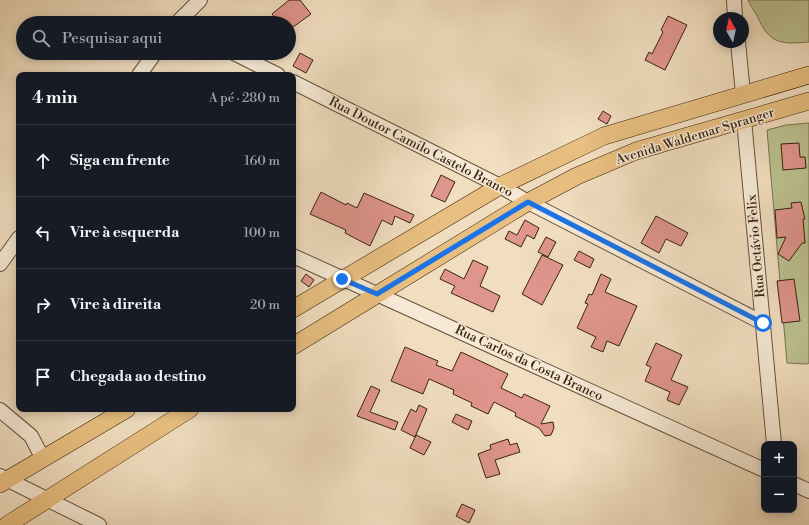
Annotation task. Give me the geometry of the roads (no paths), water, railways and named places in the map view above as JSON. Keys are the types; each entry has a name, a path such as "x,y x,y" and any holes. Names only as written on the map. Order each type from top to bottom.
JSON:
{"main road":[{"name":"Avenida Waldemar Spranger","path":"296,306 500,186 604,136 809,75"},
{"name":"Avenida Waldemar Spranger","path":"296,344 528,202 577,176 636,151 809,101"},
{"path":"2,480 43,459 122,412"},
{"path":"7,525 48,500 166,415 178,412"}],"street":[{"path":"184,16 200,0"},
{"path":"734,0 735,12"},
{"path":"739,48 743,94"},
{"path":"141,72 150,60"},
{"path":"248,60 272,72"},
{"name":"Rua Doutor Camilo Castelo Branco","path":"296,84 500,186 528,202 763,323"},
{"name":"Rua Octávio Felix","path":"744,120 774,441"},
{"path":"0,264 16,242"},
{"name":"Rua Carlos da Costa Branco","path":"296,257 761,469"},
{"path":"0,410 31,436 43,459"},
{"path":"2,480 48,500 99,525"},
{"path":"797,485 809,491"}]}
